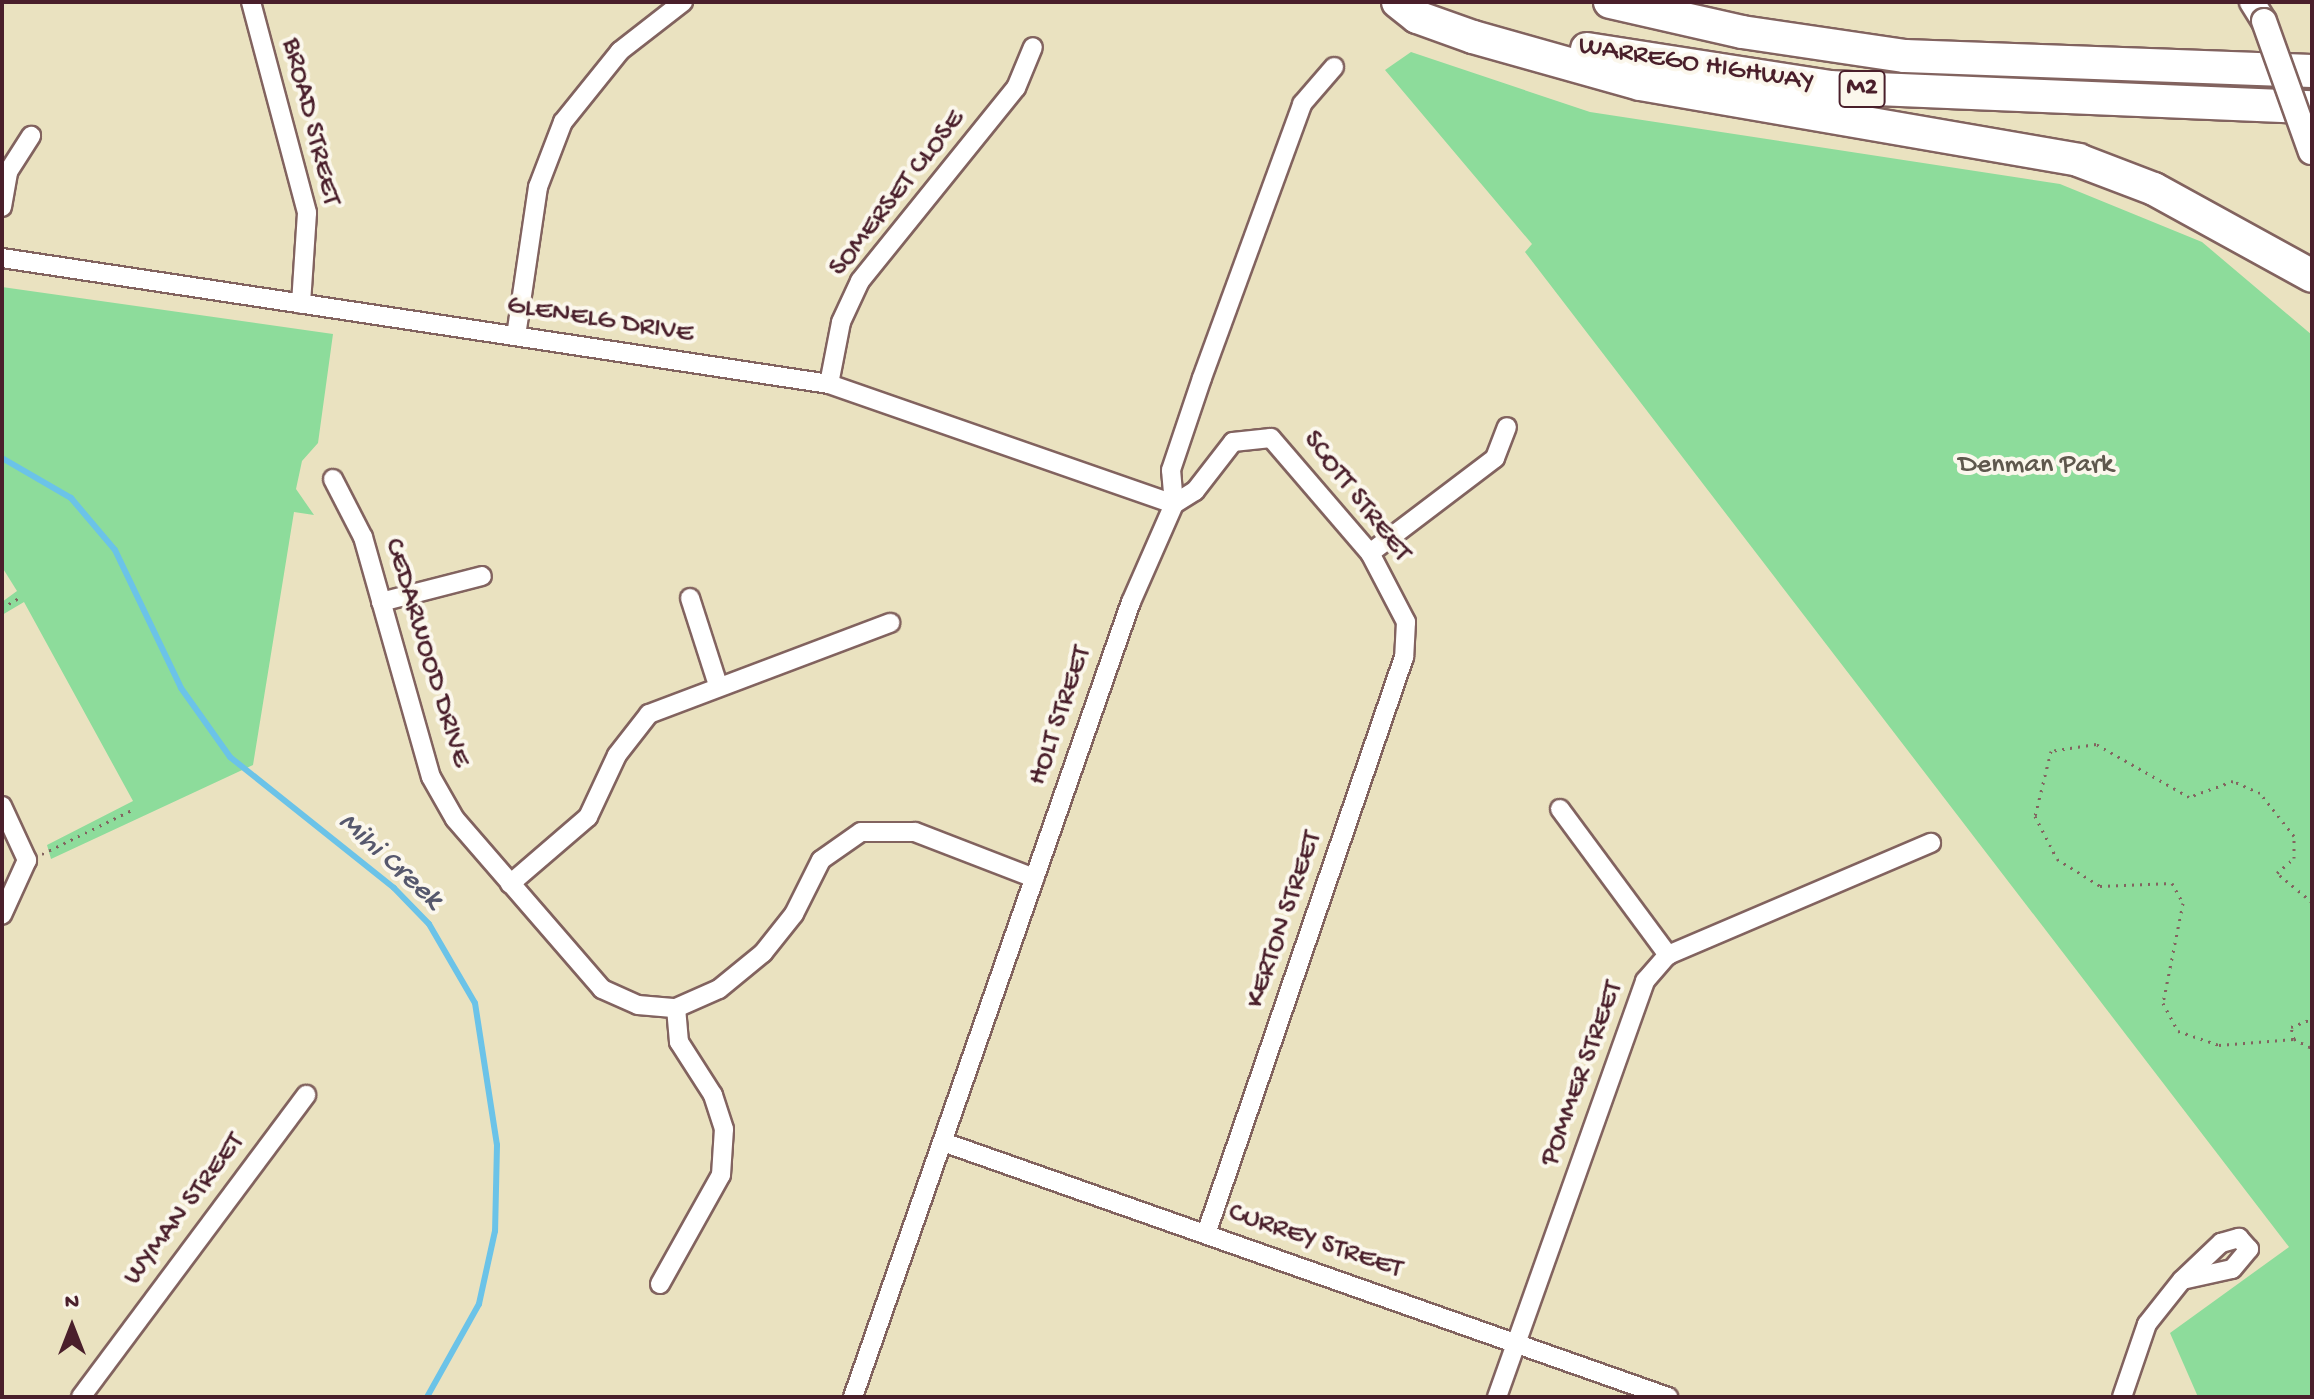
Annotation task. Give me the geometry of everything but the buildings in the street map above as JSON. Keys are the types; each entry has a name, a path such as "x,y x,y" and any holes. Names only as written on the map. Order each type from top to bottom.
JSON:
{"highway":[{"path":"1398,2 1417,17 1473,37 1640,84 2078,160 2154,189 2300,269 2312,292"},
{"name":"WARREGO HIGHWAY","path":"1422,2 1583,49 1743,79 1927,94 2312,107"},
{"name":"WARREGO HIGHWAY","path":"1610,2 1742,32 1905,56 2312,71"}],"main road":[{"path":"2260,8 2312,153"}],"street":[{"name":"BROAD STREET","path":"251,2 307,213 301,304"},
{"path":"516,336 546,158 590,82 653,10 683,2"},
{"name":"SOMERSET CLOSE","path":"829,384 841,322 860,281 1016,88 1033,47"},
{"name":"HOLT STREET","path":"853,1397 1136,588 1174,504 1171,470 1299,112 1334,67"},
{"path":"2,207 8,172 31,136"},
{"name":"GLENELG DRIVE","path":"2,258 829,384 1174,504"},
{"path":"1370,553 1495,458 1507,427"},
{"name":"SCOTT STREET","path":"1174,504 1195,491 1229,444 1261,435 1283,446 1370,553 1406,622"},
{"name":"CEDARWOOD DRIVE","path":"333,479 363,537 431,777 455,819 602,989 638,1005 676,1008 719,989 763,953 794,914 821,860 861,832 915,832 1034,878"},
{"path":"381,602 482,576"},
{"path":"690,598 717,682"},
{"name":"KERTON STREET","path":"1206,1234 1404,657 1406,622"},
{"path":"510,884 588,817 617,755 649,714 717,682 890,623"},
{"path":"2,806 27,860 2,915"},
{"path":"1560,809 1668,955"},
{"name":"POMMER STREET","path":"1497,1397 1645,981 1668,955 1931,843"},
{"path":"660,1284 721,1175 724,1129 713,1095 679,1042 676,1008"},
{"name":"WYMAN STREET","path":"81,1397 306,1095"},
{"name":"CURREY STREET","path":"943,1142 1668,1397"},
{"path":"2122,1397 2147,1324 2182,1280"}],"path":[{"path":"2,608 20,597"},
{"path":"2312,902 2277,873 2294,858 2294,836 2260,793 2233,781 2189,797 2096,744 2051,751 2035,816 2057,859 2100,886 2163,880 2183,903 2163,1003 2178,1031 2219,1045 2294,1039 2312,1048"},
{"path":"27,860 134,809"},
{"path":"2294,1039 2291,1027 2312,1019"}],"green space":[{"name":"Denman Park","path":"1411,52 1590,112 2060,184 2202,242 2312,335 2312,1397 2198,1397 2170,1333 2289,1247 1525,252 1532,244 1385,70"},
{"path":"2,287 333,334 318,443 302,461 296,489 314,515 294,512 253,765 51,859 47,845 133,801 24,602 2,615 2,602 17,591 2,567"}],"waterway":[{"name":"Mihi Creek","path":"2,458 71,498 115,550 181,688 230,757 394,888 429,924 475,1003 497,1145 495,1231 479,1304 427,1397"}]}
